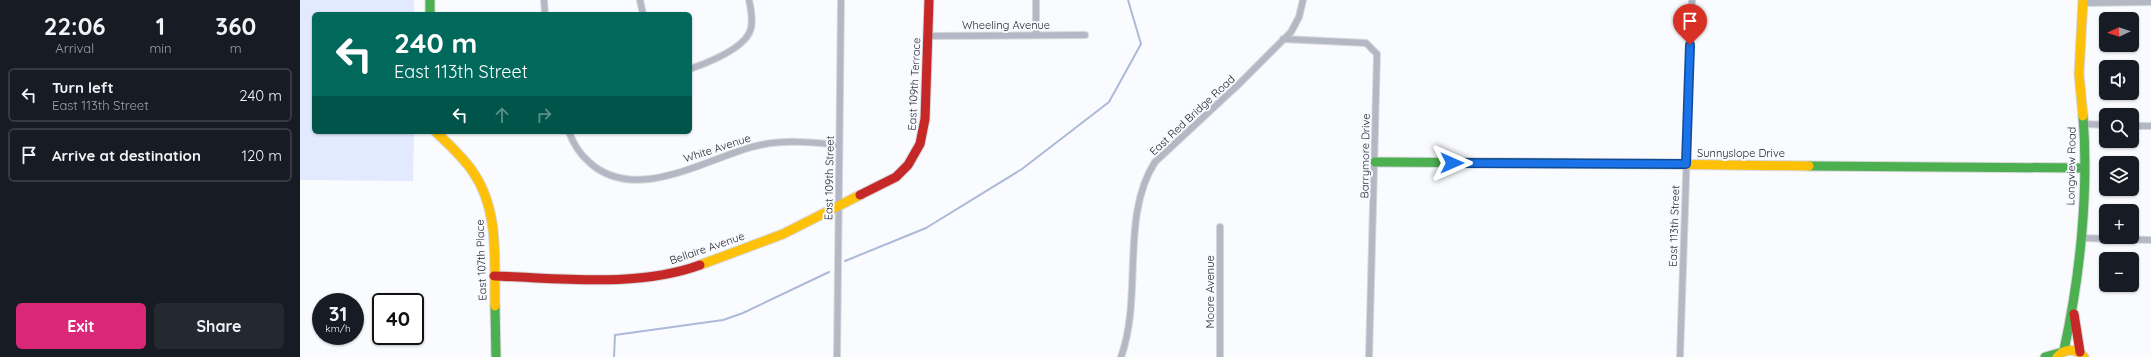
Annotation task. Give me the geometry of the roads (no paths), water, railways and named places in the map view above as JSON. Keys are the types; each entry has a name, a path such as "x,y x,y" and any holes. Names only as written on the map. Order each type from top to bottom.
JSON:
{"street":[{"path":"430,0 430,12"},
{"path":"544,0 545,12"},
{"path":"640,0 643,12"},
{"path":"692,68 708,63 746,39 750,31 752,16 750,0"},
{"name":"East 109th Street","path":"837,357 841,0"},
{"name":"East 109th Terrace","path":"908,166 917,154 923,138 926,118 929,0"},
{"path":"1036,0 1036,35"},
{"name":"East Red Bridge Road","path":"1122,357 1130,327 1136,233 1140,198 1146,176 1155,162 1240,83 1290,32 1299,17 1303,0"},
{"name":"East 113th Street","path":"1680,357 1692,0"},
{"path":"2083,2 2151,2"},
{"name":"Longview Road","path":"2060,354 2073,308 2081,238 2084,124 2079,74 2083,2"},
{"name":"Wheeling Avenue","path":"928,36 1085,35"},
{"name":"Barrymore Drive","path":"1283,39 1366,43 1377,54 1369,357"},
{"path":"2084,124 2099,125"},
{"path":"2139,126 2151,126"},
{"name":"East 107th Place","path":"438,134 473,170 485,192 493,223 496,357"},
{"name":"White Avenue","path":"571,134 584,158 603,173 628,180 665,176 767,143 796,141 840,145"},
{"name":"Sunnyslope Drive","path":"1375,162 2084,168"},
{"name":"Bellaire Avenue","path":"494,276 620,279 667,274 696,266 783,234 896,177 908,166"},
{"name":"Moore Avenue","path":"1220,227 1220,357"},
{"path":"2081,238 2151,240"},
{"name":"Longview Road","path":"2073,308 2083,355"},
{"path":"2045,357 2075,349 2083,355"}],"waterway":[{"path":"845,261 926,228 1022,169 1109,102 1141,44 1128,0"},
{"path":"614,357 615,335 723,320 743,313 829,272"}]}
